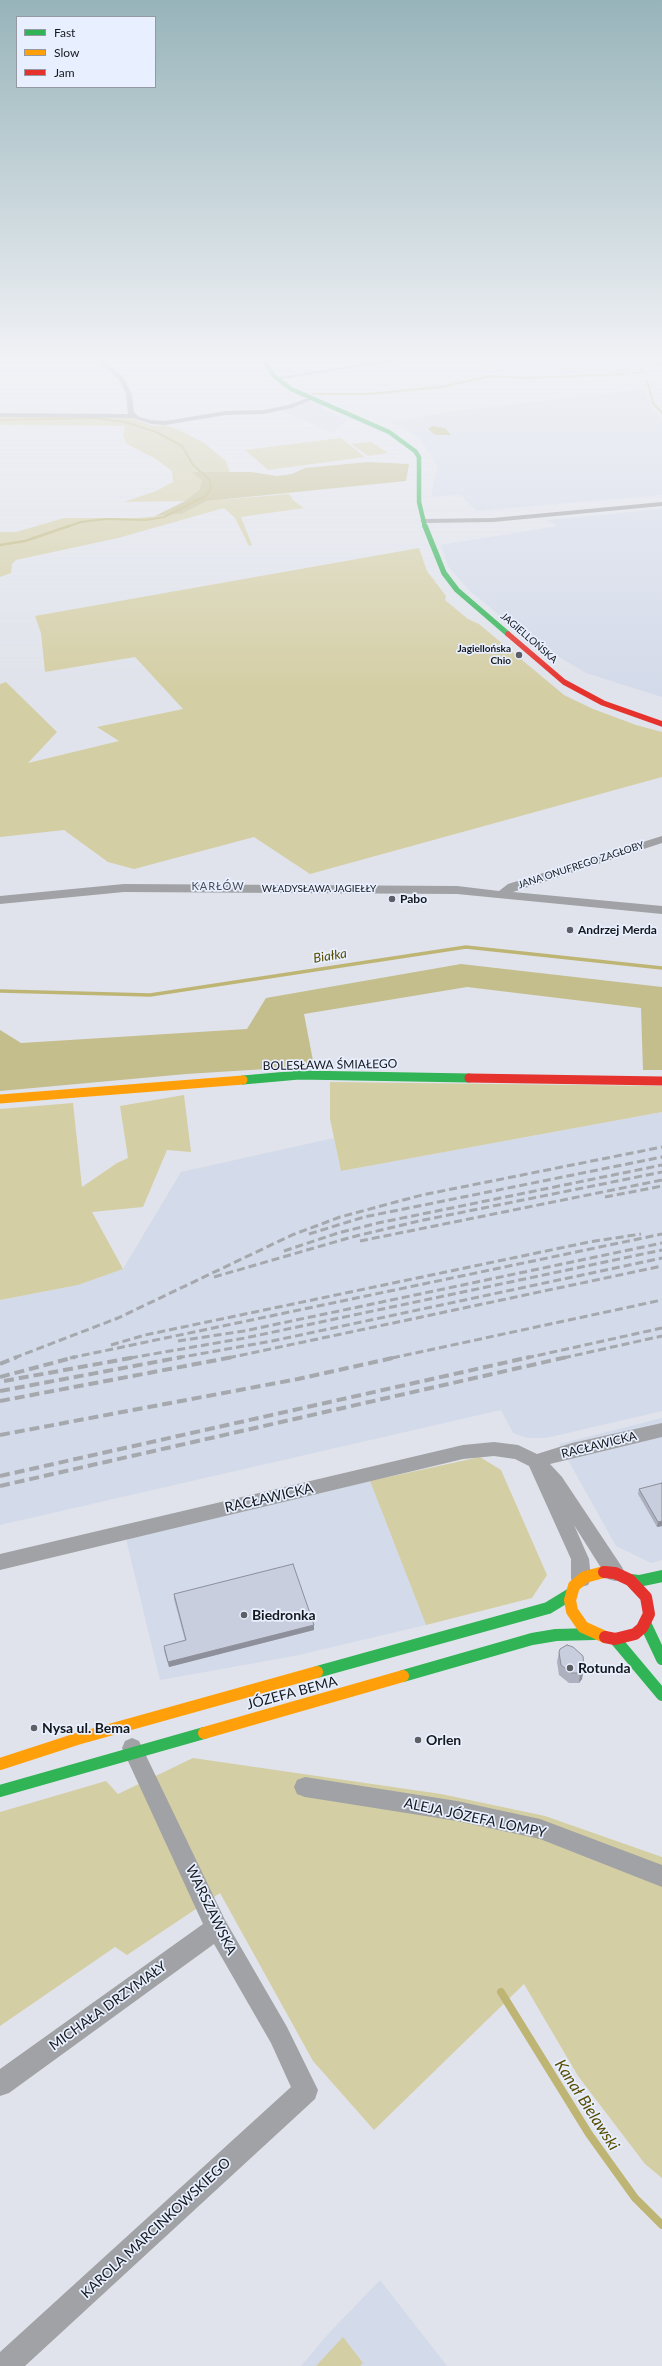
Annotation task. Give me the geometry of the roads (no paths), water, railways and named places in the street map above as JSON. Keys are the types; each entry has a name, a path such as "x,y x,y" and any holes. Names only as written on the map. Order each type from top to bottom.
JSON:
{"street":[{"name":"JAGIELLOŃSKA","path":"419,470 419,498 424,521 441,567 457,590 544,667 584,694 623,712 662,724"},
{"path":"424,521 493,520 662,504"},
{"name":"JANA ONUFREGO ZAGŁOBY","path":"502,894 512,887 662,839"},
{"name":"WŁADYSŁAWA JAGIEŁŁY","path":"0,900 124,888 457,890 662,910"},
{"name":"BOLESŁAWA ŚMIAŁEGO","path":"0,1099 299,1075 373,1074 662,1081"},
{"name":"RACŁAWICKA","path":"536,1461 572,1450 662,1430"},
{"name":"RACŁAWICKA","path":"0,1562 481,1449 518,1452 536,1461 556,1482 622,1576"},
{"path":"536,1461 546,1487 580,1559 572,1611 583,1627 594,1634 615,1639 635,1634 645,1623 652,1610 644,1592 622,1576"},
{"path":"576,1587 594,1573 622,1576 639,1580 662,1576"},
{"name":"JÓZEFA BEMA","path":"0,1764 126,1726 548,1608 576,1587"},
{"path":"645,1623 662,1659"},
{"name":"JÓZEFA BEMA","path":"0,1791 133,1751 532,1639 556,1635 594,1634"},
{"path":"615,1639 629,1658 662,1695"},
{"name":"WARSZAWSKA","path":"126,1726 133,1751 183,1853 217,1928 279,2035 306,2090"},
{"name":"ALEJA JÓZEFA LOMPY","path":"305,1787 451,1810 540,1829 662,1876"},
{"name":"MICHAŁA DRZYMAŁY","path":"0,2084 217,1928"},
{"name":"KAROLA MARCINKOWSKIEGO","path":"5,2366 306,2090"}],"waterway":[{"name":"Kanał Bielawski","path":"69,526 81,522 106,519 146,520 164,517 206,496 211,488 210,480 199,470"},
{"name":"Kanał Bielawski","path":"0,545 25,541 69,526"},
{"name":"Białka","path":"0,991 150,995 466,947 662,968"},
{"name":"Kanał Bielawski","path":"501,1992 589,2134 635,2198 662,2225"}],"railway":[{"path":"14,1358 118,1318 292,1235 340,1217 422,1195 662,1147"},
{"path":"309,1234 364,1217 662,1157"},
{"path":"284,1251 338,1233 378,1223 662,1165"},
{"path":"214,1277 352,1237 419,1221 662,1172"},
{"path":"360,1241 662,1180"},
{"path":"605,1197 662,1186"},
{"path":"111,1345 145,1335 589,1242 641,1234"},
{"path":"70,1358 662,1234"},
{"path":"178,1341 244,1331 662,1243"},
{"path":"130,1358 245,1338 662,1250"},
{"path":"177,1358 272,1341 662,1258"},
{"path":"230,1357 662,1266"},
{"path":"392,1358 662,1300"},
{"path":"526,1358 662,1328"},
{"path":"563,1358 662,1336"},
{"path":"0,1364 17,1357"},
{"path":"0,1377 75,1357"},
{"path":"4,1381 136,1357"},
{"path":"0,1391 182,1357"},
{"path":"0,1401 230,1357"},
{"path":"0,1435 298,1379 397,1357"},
{"path":"0,1476 530,1357"},
{"path":"0,1486 567,1357"}],"place":[{"name":"Jagiellońska Chio","path":"519,655"},
{"name":"Pabo","path":"392,899"},
{"name":"Andrzej Merda","path":"570,930"},
{"name":"Biedronka","path":"244,1615"},
{"name":"Rotunda","path":"570,1668"},
{"name":"Nysa ul. Bema","path":"34,1728"},
{"name":"Orlen","path":"418,1740"}],"district":[{"name":"KARŁÓW","path":"218,886"}]}
